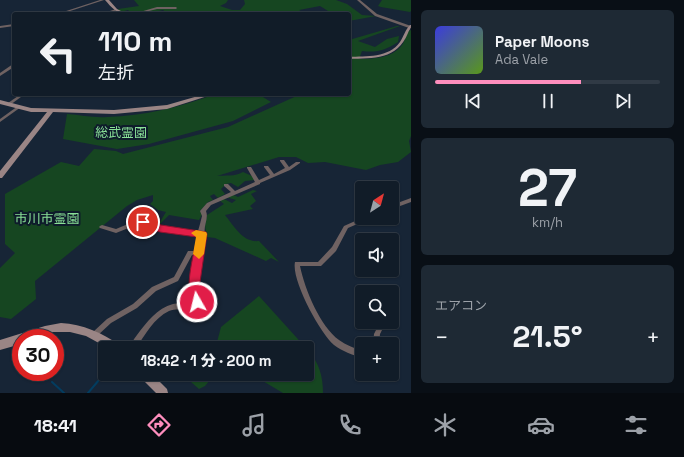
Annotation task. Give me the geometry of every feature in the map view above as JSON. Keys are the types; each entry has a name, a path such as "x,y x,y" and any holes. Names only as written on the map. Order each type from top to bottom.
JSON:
{"street":[{"path":"64,12 103,0"},
{"path":"107,0 116,10 121,12"},
{"path":"358,0 376,15 411,27"},
{"path":"142,12 157,8 176,8"},
{"path":"0,27 12,25"},
{"path":"351,58 376,57 388,54 401,44 406,31 411,27"},
{"path":"0,75 12,66"},
{"path":"9,104 21,96"},
{"path":"0,102 31,110 123,112 167,107 204,96"},
{"path":"0,121 18,107"},
{"path":"0,176 51,111"},
{"path":"282,161 288,169"},
{"path":"137,341 145,330 165,309 172,306 190,307 197,302 198,298 194,289 202,234 201,226 205,216 203,210 209,204 298,164"},
{"path":"266,167 273,176"},
{"path":"248,168 258,183"},
{"path":"226,185 234,193"},
{"path":"399,204 411,200"},
{"path":"102,227 116,231 130,225 143,222 160,228 202,234"},
{"path":"355,223 346,227 334,249 319,264 297,264 308,302 319,319 335,342 355,352"},
{"path":"95,334 109,321 135,306 154,289 176,279 190,253 198,254"},
{"path":"49,329 65,328 95,334 106,341"},
{"path":"0,345 12,341"},
{"path":"152,381 163,393"}],"green space":[{"path":"134,0 228,0 220,6 232,10 240,10 245,4 244,0 336,0 347,4 362,15 376,16 351,21 351,12 330,12 320,6 299,10 302,12 166,12 163,10 154,12 130,12 128,10 121,12 118,9 139,6"},
{"path":"382,0 411,0 411,11 378,6"},
{"name":"市川市霊園","path":"400,26 358,41 375,47 387,39 399,36 398,42 385,49 372,52 362,51 359,59 370,59 393,53 403,43 408,32 411,30 411,136 409,141 411,152 398,162 380,165 366,170 325,162 308,163 296,157 279,157 217,176 240,174 243,172 252,176 255,180 245,181 238,187 231,183 226,184 221,189 225,194 218,198 214,194 210,196 213,200 208,202 200,211 203,213 199,220 169,215 158,225 166,212 158,210 150,204 153,201 153,195 137,200 127,206 35,281 36,299 11,319 0,317 0,268 15,253 5,244 5,194 61,162 79,166 94,149 116,151 123,154 228,127 297,96 351,96 351,39"},
{"name":"総武霊園","path":"209,96 261,96 271,102 233,121 149,144 117,149 63,139 67,114 92,117 135,115 189,103"},
{"path":"253,190 257,191 251,194 256,201 250,206 253,209 225,215 239,233 253,241 259,241 279,262 271,258 266,261 215,238 207,237 205,226 207,215 224,204 219,200 222,198 232,203 236,200 226,197 231,194 238,197"},
{"path":"259,296 300,341 217,341 221,327"},
{"path":"314,358 320,370 323,393 283,393 263,381 314,381"},
{"path":"209,381 205,386 199,389 191,382"}],"waterway":[{"path":"88,393 98,381"},
{"path":"52,382 64,393"}],"slow traffic":[{"path":"196,233 202,234 199,254"}],"route":[{"path":"143,222 160,228 202,234 194,289 194,292 198,298 197,302"}]}
